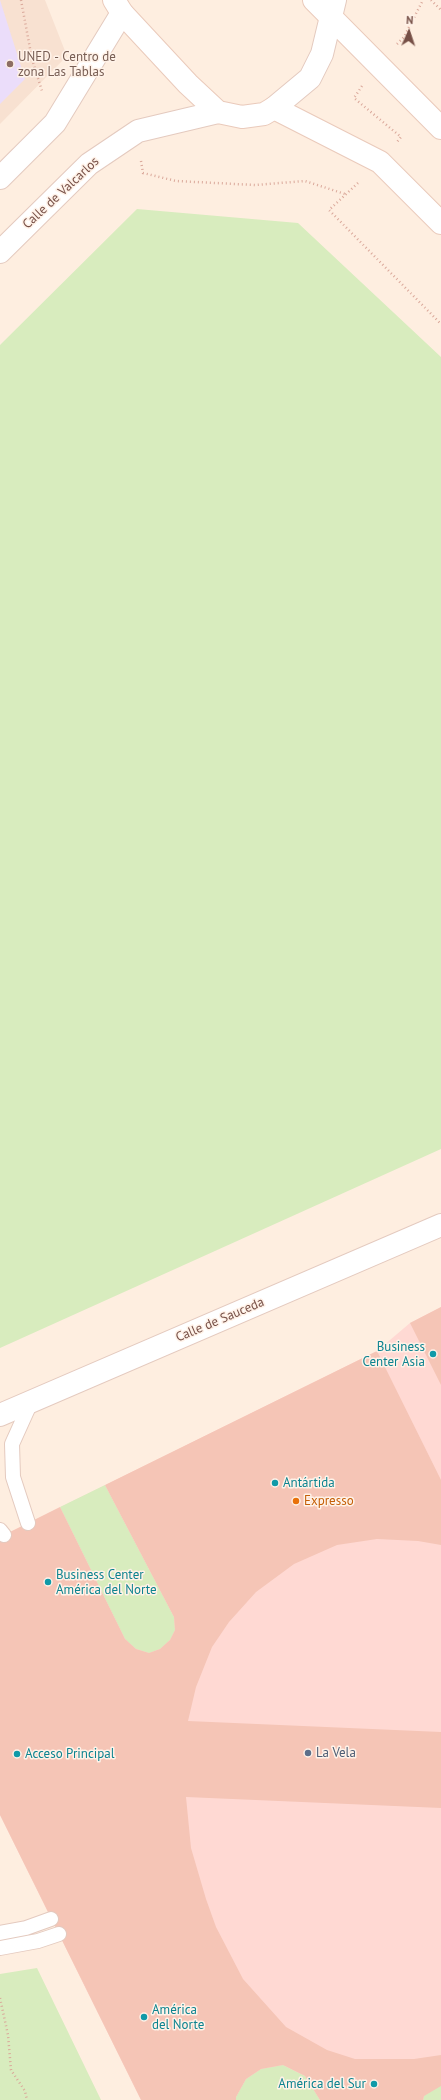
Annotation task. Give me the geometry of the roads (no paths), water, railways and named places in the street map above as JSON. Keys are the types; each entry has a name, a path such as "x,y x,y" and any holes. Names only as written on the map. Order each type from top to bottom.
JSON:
{"street":[{"path":"314,0 332,8 441,128"},
{"path":"0,178 55,123 118,7 188,84 218,112 242,117 264,114 274,108 310,78 322,54 332,8"},
{"path":"274,108 380,162 441,223"},
{"name":"Calle de Valcarlos","path":"0,252 90,164 138,131 218,112"},
{"name":"Calle de Sauceda","path":"0,1415 441,1224"}],"lane":[{"path":"28,1523 13,1478 12,1444 32,1402"},
{"path":"0,1933 26,1928 51,1919"},
{"path":"0,1948 38,1942 59,1934"}],"place":[{"name":"UNED - Centro de zona Las Tablas","path":"10,64"},
{"name":"Business Center Asia","path":"433,1354"},
{"name":"Antártida","path":"275,1483"},
{"name":"Expresso","path":"296,1501"},
{"name":"Business Center América del Norte","path":"48,1582"},
{"name":"La Vela","path":"308,1753"},
{"name":"Acceso Principal","path":"17,1754"},
{"name":"América del Norte","path":"144,2017"},
{"name":"América del Sur","path":"374,2084"}]}
